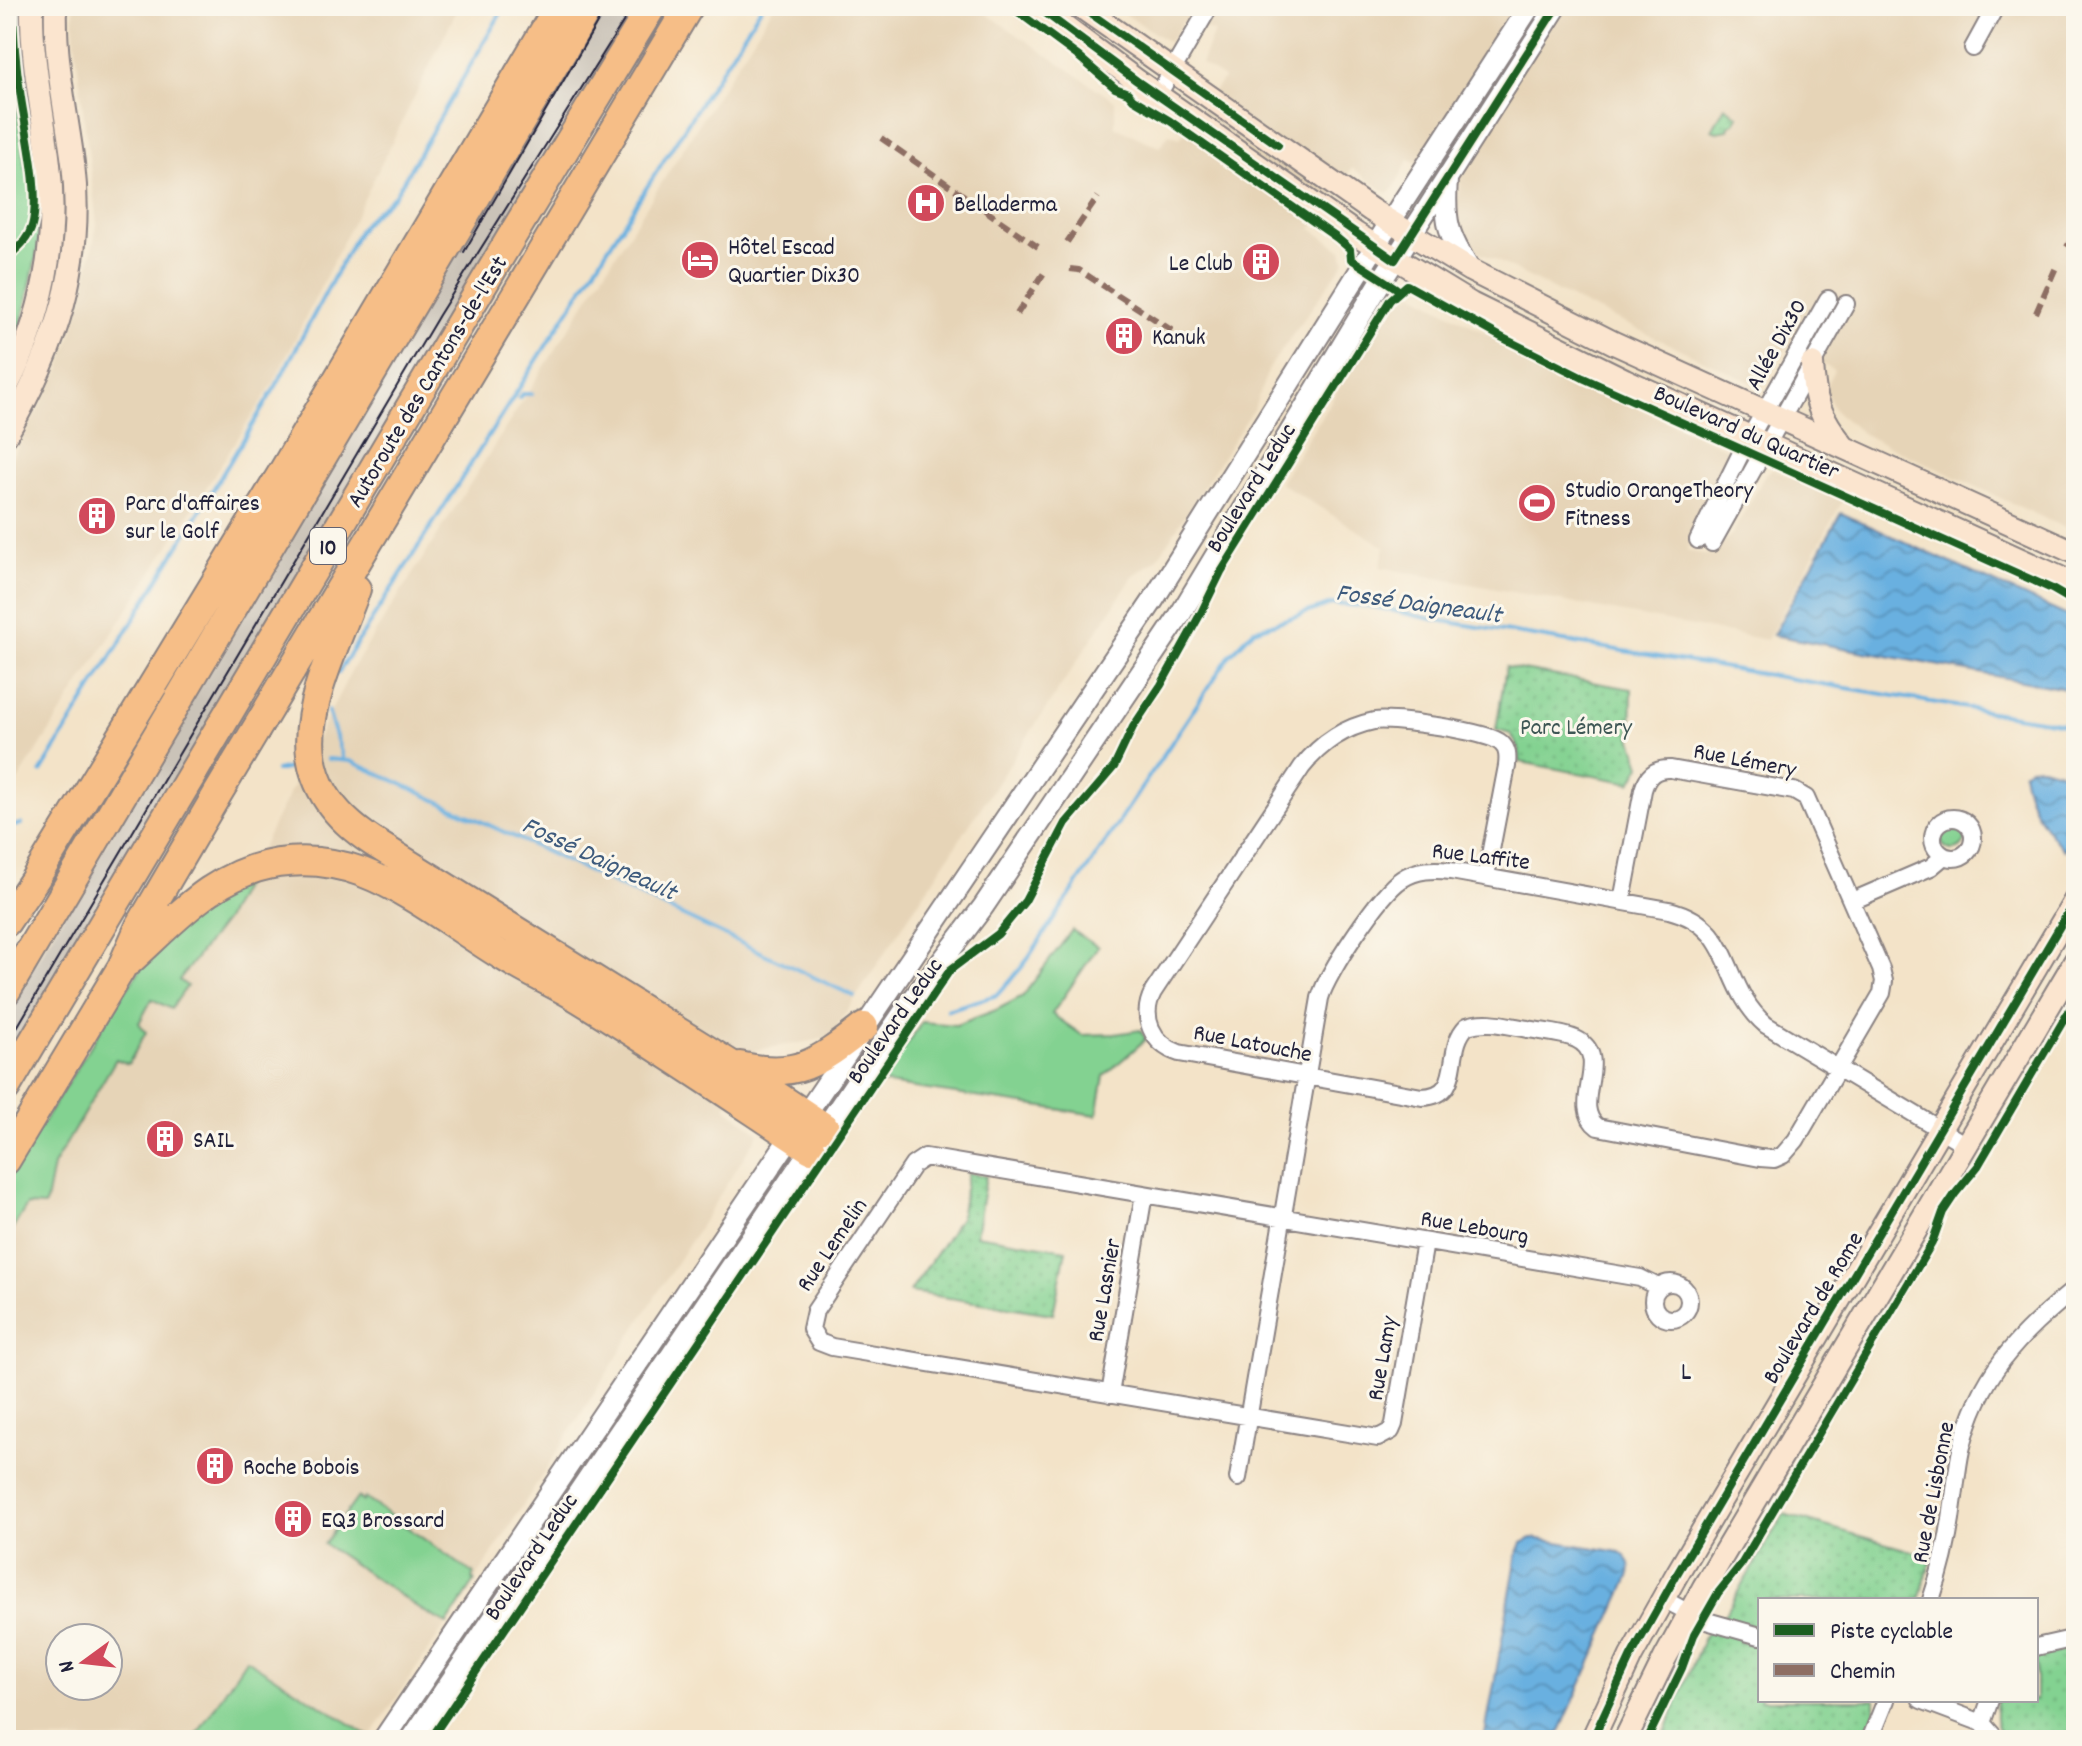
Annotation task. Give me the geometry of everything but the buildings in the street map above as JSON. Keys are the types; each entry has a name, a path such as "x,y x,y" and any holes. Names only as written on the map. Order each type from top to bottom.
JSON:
{"highway":[{"path":"6,922 281,475 556,6"},
{"name":"Autoroute des Cantons-de-l'Est","path":"6,991 589,6"},
{"name":"Autoroute des Cantons-de-l'Est","path":"6,1087 652,6"},
{"path":"6,1160 122,967 140,926 689,6"},
{"path":"381,520 328,656 313,707 311,754 329,801 344,820 373,842 728,1063 808,1132"},
{"path":"122,967 198,897 231,878 280,863 306,861 344,866 385,882 506,958 808,1132"},
{"path":"6,934 35,879"},
{"path":"728,1063 768,1072 799,1069 821,1059 864,1027"}],"main road":[{"path":"6,388 34,323 50,238 50,177 33,59 32,6"},
{"path":"6,435 45,362 64,305 73,256 75,188 57,60 56,6"},
{"name":"Boulevard du Quartier","path":"1036,6 1395,260 1525,332 2076,585"},
{"name":"Boulevard du Quartier","path":"1080,6 1390,222 1470,270 1576,325 2076,553"},
{"path":"1812,364 1818,407 1844,447"},
{"name":"Boulevard de Rome","path":"1592,1740 1620,1678 1663,1599 2076,899"},
{"name":"Boulevard de Rome","path":"1625,1740 1689,1614 2076,960"}],"street":[{"path":"1158,95 1210,6"},
{"name":"Boulevard Leduc","path":"411,1740 808,1132 864,1027 1172,573 1390,222 1530,6"},
{"name":"Boulevard Leduc","path":"383,1740 808,1132 991,896 1185,607 1325,372 1557,6"},
{"path":"1973,48 1996,6"},
{"path":"1448,175 1447,228 1470,270"},
{"name":"Allée Dix30","path":"1705,541 1773,416 1828,299"},
{"name":"Allée Dix30","path":"1773,416 1812,364 1846,304"},
{"name":"Rue Latouche","path":"1486,876 1507,766 1507,752 1499,741 1488,736 1385,720 1350,728 1313,753 1153,992 1147,1014 1154,1036 1174,1052 1431,1097 1447,1087 1457,1038 1467,1026 1491,1023 1538,1031 1575,1039 1587,1047 1592,1068 1586,1109 1598,1127 1768,1159 1779,1158 1790,1149 1838,1069"},
{"name":"Rue Lémery","path":"1622,901 1645,783 1654,772 1665,768 1799,792 1813,811 1881,969 1884,988 1838,1069"},
{"path":"1852,901 1931,867 1944,856"},
{"name":"Rue Laffite","path":"1238,1478 1318,1006 1325,985 1392,887 1407,876 1423,870 1441,870 1486,876 1681,913 1704,925 1717,940 1740,995 1758,1018 1966,1145"},
{"name":"Rue Lemelin","path":"1248,1418 832,1347 819,1342 814,1336 812,1318 918,1159 934,1158 1281,1216"},
{"name":"Rue Lasnier","path":"1110,1394 1144,1194"},
{"name":"Rue Lebourg","path":"1281,1216 1640,1278 1658,1287"},
{"name":"Rue Lamy","path":"1248,1418 1368,1438 1382,1437 1391,1431 1425,1242"},
{"name":"Rue de Lisbonne","path":"1932,1598 1948,1540 1961,1450 1974,1409 1991,1374 2015,1342 2076,1288"},
{"path":"1663,1599 1717,1625 1758,1636"},
{"path":"2038,1647 2076,1638"},
{"path":"1870,1740 1885,1702"},
{"path":"1926,1702 1982,1723 1997,1740"},
{"path":"1982,1723 1989,1702"}],"shaded area":[{"path":"74,6 459,6 274,382 6,799 6,468 60,370 82,302 97,224 74,34"},
{"path":"601,6 638,6 6,1067 6,1012"},
{"path":"774,6 975,6 1115,101 1115,127 1160,147 1169,134 1180,138 1224,78 1201,64 1214,32 1183,21 1169,42 1112,6 2076,6 2076,533 1863,434 1835,411 1825,389 1834,370 1787,347 1761,387 1476,250 1462,232 1454,213 1461,185 1409,159 1393,190 1387,193 1352,168 1312,229 1342,250 1345,261 1269,368 1254,408 1157,559 1134,575 829,1038 756,1050 725,1107 759,1133 475,1581 368,1740 6,1740 6,1240 27,1205 43,1206 46,1202 53,1166 117,1059 145,1030 139,1023 152,999 167,1008 186,985 179,981 225,920 351,671"},
{"path":"1413,293 1542,364 1729,450 1726,469 1698,521 1693,524 1687,551 1709,555 1732,534 1765,475 1772,469 1843,500 1767,640 1380,567 1385,547 1280,483 1397,296 1403,299"}],"green space":[{"path":"6,6 9,6 8,44 25,166 41,204 38,248 29,291 20,330 6,363"},
{"path":"1725,106 1738,116 1728,130 1712,130"},
{"name":"Parc Lémery","path":"1506,667 1632,689 1631,737 1641,765 1631,783 1520,762 1519,748 1511,734 1496,730"},
{"path":"1953,826 1964,833 1965,838 1958,849 1953,850 1942,843 1941,838 1948,827"},
{"path":"245,881 225,920 179,980 187,986 171,1009 152,999 139,1023 146,1032 130,1061 128,1064 116,1059 53,1166 44,1206 27,1205 6,1240 6,1182 122,995 149,957 180,924"},
{"path":"1072,930 1098,947 1052,1014 1082,1035 1140,1030 1146,1039 1104,1076 1097,1115 881,1083 922,1022 956,1025 1023,996"},
{"path":"968,1173 986,1176 976,1235 1066,1250 1053,1314 910,1292 960,1218"},
{"path":"358,1497 363,1501 365,1498 474,1574 472,1578 475,1581 447,1624 324,1544"},
{"path":"1784,1514 1932,1557 1920,1598 1758,1598 1758,1627 1743,1624 1739,1641 1758,1646 1758,1702 1875,1702 1875,1712 1862,1740 1662,1740 1703,1639 1725,1614"},
{"path":"2076,1648 2076,1740 2007,1740 2000,1731 1996,1722 1997,1702 2038,1702 2038,1657"},
{"path":"246,1659 370,1737 368,1740 193,1740"}],"water":[{"path":"1841,513 2076,620 2076,691 1773,635"},
{"path":"2039,766 2076,777 2076,826 2064,850 2043,823 2028,794 2023,772"},
{"path":"1532,1538 1620,1552 1629,1562 1630,1575 1556,1740 1484,1740 1517,1555 1522,1543"}],"waterway":[{"path":"41,772 276,386 357,234 366,221 395,195 505,6"},
{"path":"338,673 762,6"},
{"name":"Fossé Daigneault","path":"519,398 522,394 532,394"},
{"name":"Fossé Daigneault","path":"947,1010 997,995 1022,967 1230,655 1254,630 1332,604 1375,607 1437,620 2076,726"},
{"path":"328,711 343,759"},
{"name":"Fossé Daigneault","path":"328,759 350,761 393,780 854,996"},
{"name":"Fossé Daigneault","path":"276,771 299,766"},
{"name":"Fossé Daigneault","path":"6,828 21,824"}],"tram line":[{"path":"464,252 607,6"},
{"path":"6,1046 439,315 633,6"}],"marked path":[{"path":"881,138 1038,247"},
{"path":"1067,242 1098,197"},
{"path":"2067,247 2076,231"},
{"path":"2036,313 2057,265"},
{"path":"1070,269 1079,270 1176,333"},
{"path":"1017,314 1044,273"}],"cycle path":[{"path":"6,259 28,236 35,197 16,63 13,6"},
{"path":"1010,6 1115,88 1128,93 1170,121 1337,238 1350,249 1351,259 1396,288"},
{"path":"1036,6 1137,81 1395,260 1557,6"},
{"path":"1080,6 1278,145"},
{"path":"430,1740 950,970 998,934 1025,901 1066,823 1114,767 1133,727 1161,685 1221,572 1390,300 1407,285 1583,378 2052,589 2076,603"},
{"path":"1592,1740 1631,1656 1677,1574 2076,899"},
{"path":"1647,1740 1682,1668 1694,1635 1718,1593 1742,1563 1932,1243 1943,1212 1978,1166 2076,999"}],"place":[{"name":"Belladerma","path":"926,203"},
{"name":"Hôtel Escad Quartier Dix30","path":"700,260"},
{"name":"Le Club","path":"1261,262"},
{"name":"Kanuk","path":"1124,336"},
{"name":"Studio OrangeTheory Fitness","path":"1537,503"},
{"name":"Parc d'affaires sur le Golf","path":"97,516"},
{"name":"SAIL","path":"165,1139"},
{"name":"Roche Bobois","path":"215,1466"},
{"name":"EQ3 Brossard","path":"293,1519"}],"district":[{"name":"L","path":"1687,1370"}]}
